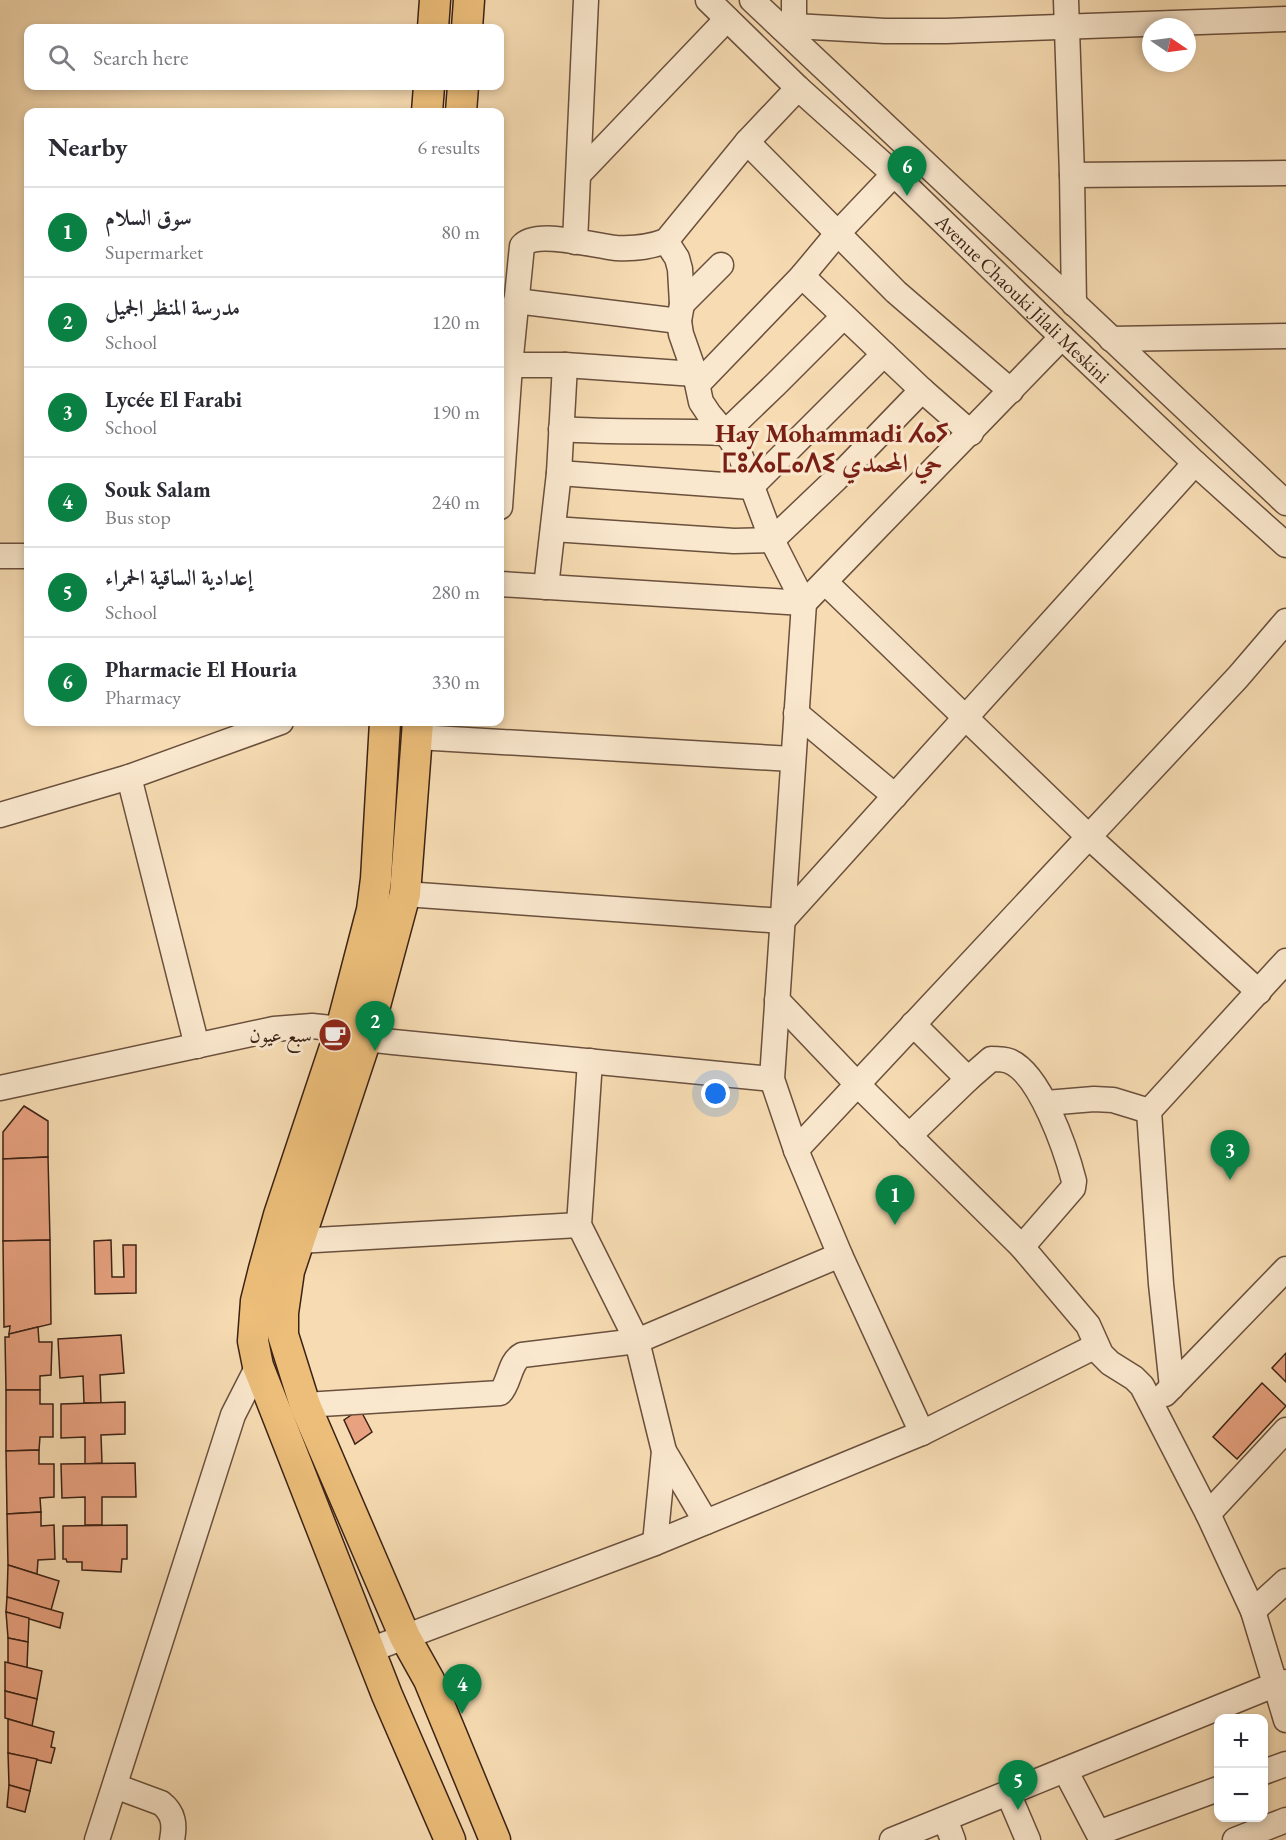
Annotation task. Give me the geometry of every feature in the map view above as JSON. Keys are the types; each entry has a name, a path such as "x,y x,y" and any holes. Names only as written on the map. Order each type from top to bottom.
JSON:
{"main road":[{"path":"433,24 435,0"},
{"path":"467,24 469,0"},
{"path":"427,108 429,90"},
{"path":"461,108 463,90"},
{"path":"385,726 376,879 353,1034 289,1271 285,1293 283,1335 305,1405 405,1637 429,1680 495,1840"},
{"path":"417,729 405,894 353,1034 279,1215 256,1301 253,1341 258,1366 387,1695 450,1840"}],"street":[{"path":"575,242 586,0"},
{"name":"Avenue Chaouki Jilali Meskini","path":"708,0 798,88 894,174 1062,338 1286,545"},
{"name":"Avenue Chaouki Jilali Meskini","path":"753,0 788,27 1074,304 1276,486 1286,503"},
{"path":"794,0 788,27 946,31 1286,19"},
{"path":"1066,0 1074,304"},
{"path":"579,174 727,18"},
{"path":"504,393 505,365 516,302 520,255 525,242 531,239 549,238 630,248 651,247 666,242 747,142 798,88"},
{"path":"747,142 837,234 921,314 1011,392"},
{"path":"1072,175 1286,173"},
{"path":"505,365 566,366 696,379 802,276 837,234 894,174"},
{"path":"666,242 677,258 680,270 683,343 696,379 701,402 741,457 772,540 804,603 772,1079 796,1150 840,1255 922,1433"},
{"path":"680,313 721,265"},
{"path":"802,276 843,317 971,433"},
{"path":"516,302 680,313"},
{"path":"561,429 593,432 724,433 843,317"},
{"path":"1112,339 1286,336"},
{"path":"504,584 804,603 1062,338"},
{"path":"559,473 751,487 884,354"},
{"path":"546,587 559,473 566,366"},
{"path":"553,529 734,541 772,540 836,479 922,390"},
{"path":"782,921 1195,463"},
{"path":"0,556 24,556"},
{"path":"825,582 1089,837 1259,992"},
{"path":"796,1150 1238,677 1286,621"},
{"path":"796,713 895,796"},
{"path":"0,815 129,777 270,726"},
{"path":"417,729 792,759"},
{"path":"129,777 197,1046"},
{"path":"405,894 782,921"},
{"path":"1172,1387 1161,1284 1149,1111 1286,961"},
{"path":"777,1000 857,1084 1022,1247 1088,1324 1101,1354 1142,1386 1253,1611 1280,1683 1286,1720"},
{"path":"913,1024 968,1079"},
{"path":"0,1088 273,1029 312,1026 353,1034 772,1079"},
{"path":"909,1136 991,1059 1009,1060 1019,1067 1046,1103 1074,1181 1073,1188 1022,1247"},
{"path":"590,1061 579,1225 637,1341 664,1451 706,1522"},
{"path":"1046,1103 1094,1099 1113,1100 1149,1111"},
{"path":"298,1241 579,1225"},
{"path":"305,1405 500,1393 515,1361 522,1355 637,1341 840,1255"},
{"path":"1152,1406 1286,1269"},
{"path":"370,1650 655,1543 922,1433 1096,1346"},
{"path":"98,1840 233,1415 258,1366"},
{"path":"1210,1521 1286,1430"},
{"path":"1210,1521 1286,1450"},
{"path":"655,1543 664,1451"},
{"path":"1253,1611 1286,1581"},
{"path":"892,1840 949,1829 1008,1794 1280,1683"},
{"path":"1268,1770 1286,1764"},
{"path":"1065,1770 1099,1836 1214,1790"},
{"path":"115,1786 161,1803 167,1808 174,1824 172,1840"},
{"path":"1008,1794 1028,1840"},
{"path":"1235,1840 1286,1820"}],"building":[{"path":"24,1106 48,1121 48,1157 3,1159 3,1132"},
{"path":"48,1157 50,1240 3,1241 3,1159"},
{"path":"50,1240 51,1324 9,1334 10,1326 4,1327 3,1241"},
{"path":"111,1240 112,1277 124,1277 123,1245 136,1245 136,1293 95,1294 94,1241"},
{"path":"38,1327 39,1342 52,1342 51,1375 40,1376 40,1390 6,1390 5,1337"},
{"path":"121,1335 124,1373 100,1375 101,1403 84,1403 83,1376 60,1378 58,1339"},
{"path":"1286,1353 1286,1382 1272,1368"},
{"path":"1262,1383 1286,1406 1237,1459 1213,1437"},
{"path":"6,1390 40,1390 40,1404 53,1404 53,1437 40,1437 39,1450 6,1451"},
{"path":"125,1402 125,1434 101,1435 102,1463 85,1464 85,1437 61,1438 61,1404"},
{"path":"360,1409 372,1432 355,1444 344,1420"},
{"path":"39,1450 39,1464 54,1464 54,1497 40,1498 41,1512 7,1514 6,1451"},
{"path":"135,1463 136,1497 102,1497 102,1525 85,1525 85,1497 62,1498 61,1464"},
{"path":"41,1512 41,1526 54,1525 55,1559 38,1560 37,1574 8,1565 7,1514"},
{"path":"127,1525 127,1559 122,1559 121,1572 82,1570 82,1562 67,1562 63,1559 63,1526"},
{"path":"8,1565 59,1581 51,1610 7,1597"},
{"path":"7,1597 63,1613 60,1628 6,1612"},
{"path":"6,1612 29,1618 28,1642 8,1638"},
{"path":"8,1638 28,1642 27,1668 8,1663"},
{"path":"5,1662 42,1671 37,1699 5,1691"},
{"path":"5,1691 37,1699 32,1726 5,1718"},
{"path":"8,1719 54,1732 51,1747 55,1748 51,1763 8,1753"},
{"path":"8,1753 37,1759 30,1791 9,1785"},
{"path":"9,1785 30,1791 25,1812 7,1807"}],"place":[{"name":"Pharmacie El Houria","path":"907,196"},
{"name":"سبع عيون","path":"335,1035"},
{"name":"مدرسة المنظر الجميل","path":"375,1051"},
{"name":"Lycée El Farabi","path":"1230,1180"},
{"name":"سوق السلام","path":"895,1225"},
{"name":"Souk Salam","path":"462,1714"},
{"name":"إعدادية الساقية الحمراء","path":"1018,1810"}],"district":[{"name":"Hay Mohammadi ⵃⴰⵢ ⵎⵓⵃⴰⵎⴰⴷⵉ حي المحمدي","path":"832,448"}]}
